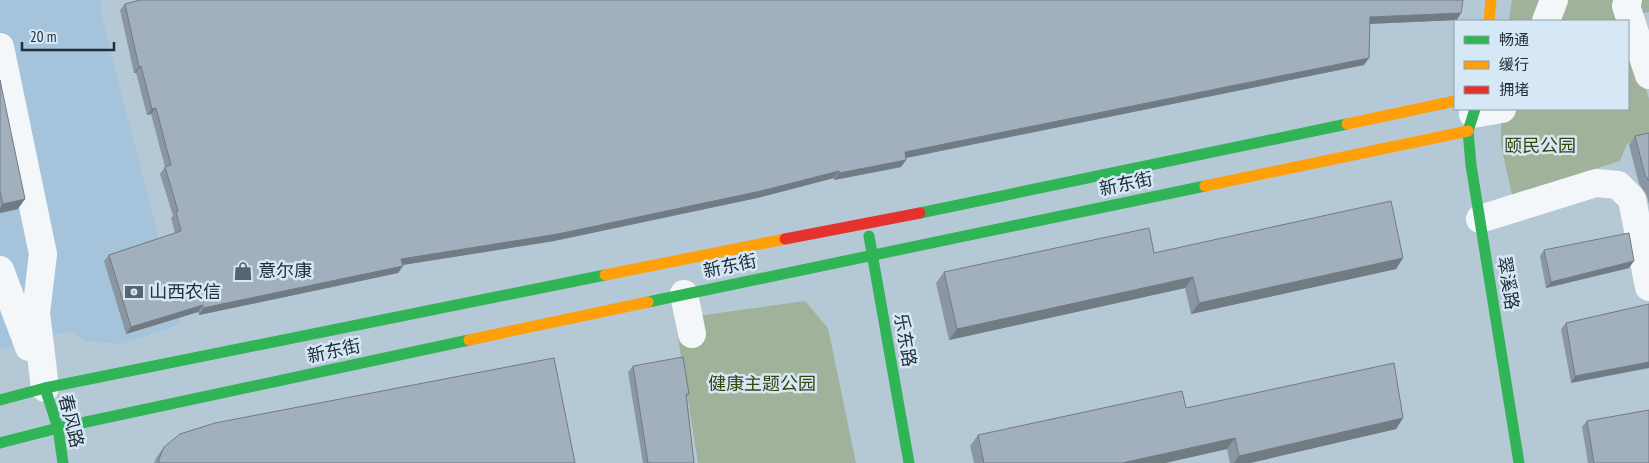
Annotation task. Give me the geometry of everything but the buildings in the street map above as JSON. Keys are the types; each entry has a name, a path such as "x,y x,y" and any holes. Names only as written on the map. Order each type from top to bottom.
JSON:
{"main road":[{"path":"1489,20 1491,0"},
{"name":"新东街","path":"0,400 45,388 867,224 1468,114"},
{"name":"新东街","path":"0,443 58,428 872,254 1468,114"},
{"name":"翠溪路","path":"1468,114 1480,219 1519,463"},
{"name":"乐东路","path":"867,224 909,463"},
{"name":"春风路","path":"45,388 58,428 63,463"}],"street":[{"path":"1546,20 1554,0"},
{"path":"1628,0 1626,6 1649,75"},
{"path":"0,47 43,254 36,313 45,388"},
{"path":"1468,114 1495,110"},
{"path":"1480,219 1596,182 1618,185 1632,198 1648,278"},
{"path":"0,270 45,388"},
{"path":"684,294 692,334"}],"shaded area":[{"path":"0,0 101,0 101,14 181,324 122,344 85,341 70,331 0,349"}],"green space":[{"path":"1512,0 1649,0 1649,12 1623,17 1624,20 1509,20"},
{"name":"颐民公园","path":"1629,35 1649,99 1649,135 1627,144 1620,161 1512,195 1501,145 1501,110 1629,110"},
{"name":"健康主题公园","path":"805,301 828,328 856,463 698,463 675,319"}],"traffic: fast":[{"path":"1475,110 1468,131 1471,165 1519,463"},
{"path":"920,213 1347,124"},
{"path":"648,302 1205,186"},
{"path":"869,236 909,463"},
{"path":"0,400 45,388 605,275"},
{"path":"0,443 58,428 469,340"},
{"path":"45,388 58,428 63,463"}],"traffic: slow":[{"path":"1489,20 1491,0"},
{"path":"1347,124 1454,101"},
{"path":"1205,186 1468,131"},
{"path":"605,275 785,239"},
{"path":"469,340 648,302"}],"traffic: jam":[{"path":"785,239 920,213"}],"place":[{"name":"意尔康","path":"243,271"},
{"name":"山西农信","path":"134,292"}]}
